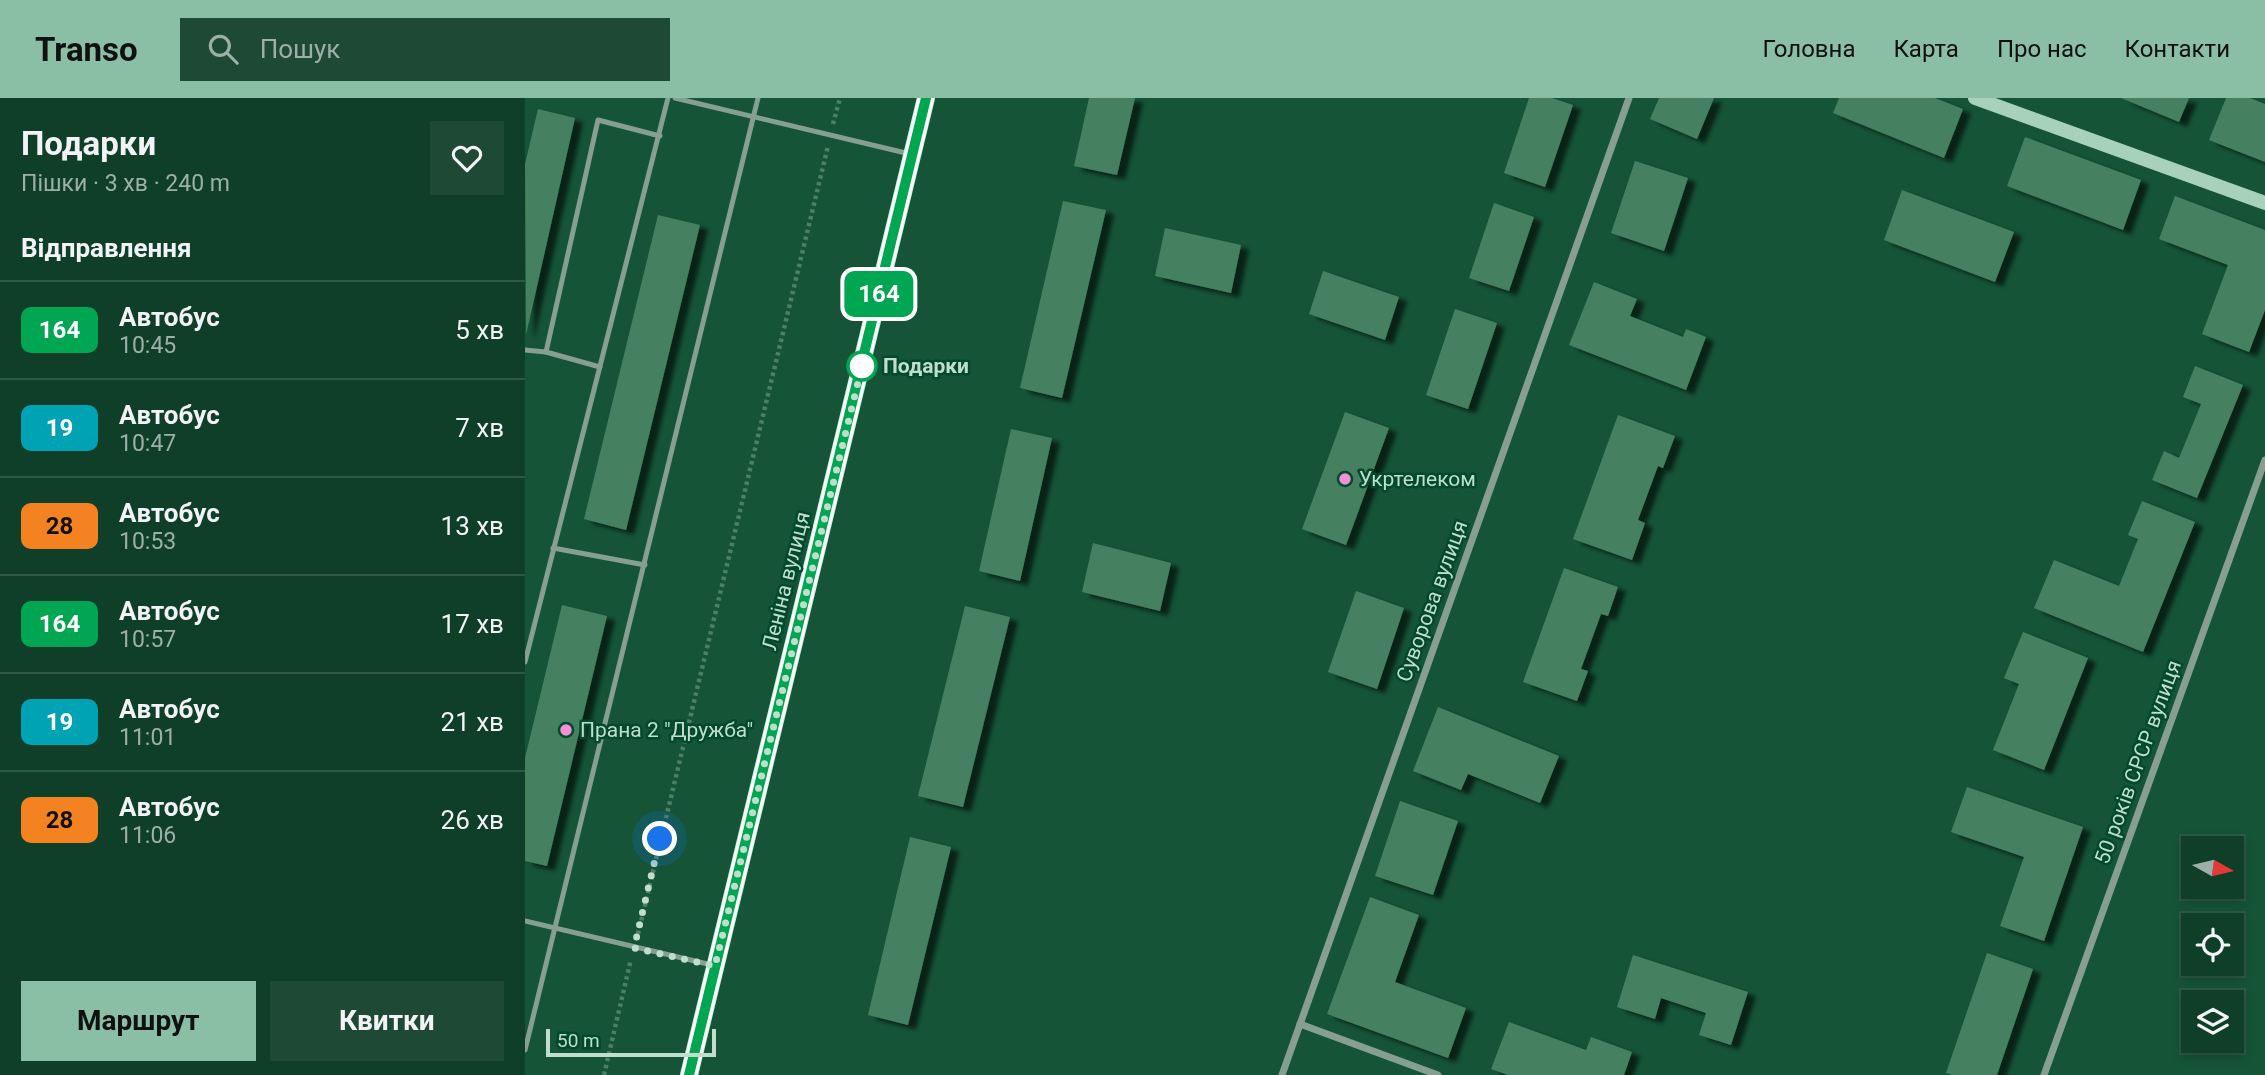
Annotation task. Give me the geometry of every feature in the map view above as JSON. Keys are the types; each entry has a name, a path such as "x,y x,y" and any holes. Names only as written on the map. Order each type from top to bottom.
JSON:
{"main road":[{"name":"Леніна вулиця","path":"689,1075 926,98"}],"street":[{"name":"Суворова вулиця","path":"1282,1075 1629,98"},
{"path":"1975,98 2265,203"},
{"name":"50 років СРСР вулиця","path":"2045,1075 2265,460"},
{"path":"1300,1024 1438,1075"}],"lane":[{"path":"525,662 668,98"},
{"path":"675,98 913,155"},
{"path":"525,1050 557,929 758,98"},
{"path":"546,352 598,120 660,136"},
{"path":"525,350 546,352 600,367"},
{"path":"553,548 645,565"},
{"path":"525,921 715,966"}],"path":[{"path":"604,1075 841,98"}],"building":[{"path":"1089,98 1135,98 1117,175 1074,166"},
{"path":"1529,98 1552,98 1573,105 1545,187 1504,173"},
{"path":"1659,98 1714,98 1697,139 1650,119"},
{"path":"1839,98 1935,98 1963,109 1944,158 1833,113"},
{"path":"2121,98 2189,98 2179,122"},
{"path":"2226,98 2250,98 2265,104 2265,162 2209,140"},
{"path":"538,109 575,118 526,335 525,164"},
{"path":"2025,137 2141,180 2123,230 2007,186"},
{"path":"1635,161 1688,178 1664,251 1611,233"},
{"path":"1902,190 2014,232 1995,282 1884,240"},
{"path":"2175,196 2265,230 2265,310 2249,352 2202,334 2228,265 2159,239"},
{"path":"1063,201 1106,210 1062,398 1020,388"},
{"path":"1494,203 1534,217 1509,291 1469,278"},
{"path":"658,215 700,225 626,530 584,519"},
{"path":"1165,228 1241,245 1231,293 1155,276"},
{"path":"1323,271 1399,297 1385,340 1309,314"},
{"path":"1594,282 1637,299 1630,316 1683,337 1686,329 1706,337 1686,390 1569,345"},
{"path":"1455,309 1497,323 1468,409 1426,395"},
{"path":"2195,366 2243,385 2197,498 2152,480 2164,451 2179,458 2201,404 2183,397"},
{"name":"Укртелеком","path":"1345,412 1389,428 1346,545 1302,529"},
{"path":"1618,415 1675,436 1663,468 1658,466 1638,520 1645,523 1632,560 1573,539"},
{"path":"1011,429 1052,438 1020,581 979,571"},
{"path":"2142,501 2195,522 2143,652 2034,608 2054,560 2119,586 2138,539 2128,535"},
{"path":"1093,543 1171,563 1160,611 1082,592"},
{"path":"1564,568 1618,587 1608,616 1601,614 1581,669 1588,671 1577,701 1523,682"},
{"path":"1356,591 1404,608 1377,689 1328,672"},
{"path":"562,605 607,616 547,866 525,861 525,758"},
{"path":"965,606 1010,617 963,807 918,796"},
{"path":"2023,632 2088,658 2044,770 1993,750 2019,684 2004,678"},
{"path":"1438,707 1559,756 1540,803 1468,774 1461,790 1413,771"},
{"path":"1967,787 2083,827 2044,941 2000,926 2024,857 1951,832"},
{"path":"1400,801 1458,821 1433,895 1375,876"},
{"path":"910,837 951,847 908,1025 868,1015"},
{"path":"1370,897 1419,915 1395,982 1466,1008 1448,1058 1327,1014"},
{"path":"1987,953 2033,969 1997,1075 1946,1073"},
{"path":"1633,955 1748,992 1731,1045 1699,1035 1706,1013 1661,998 1655,1019 1617,1007"},
{"path":"1509,1022 1586,1050 1591,1037 1632,1052 1624,1075 1508,1075 1491,1069"}],"bus line":[{"name":"164","path":"689,1075 926,98"}],"place":[{"name":"Подарки","path":"862,366"},
{"name":"Укртелеком","path":"1345,479"},
{"name":"Прана 2 \"Дружба\"","path":"566,730"}],"route":[{"path":"660,839 634,948 715,966 862,366"}]}
